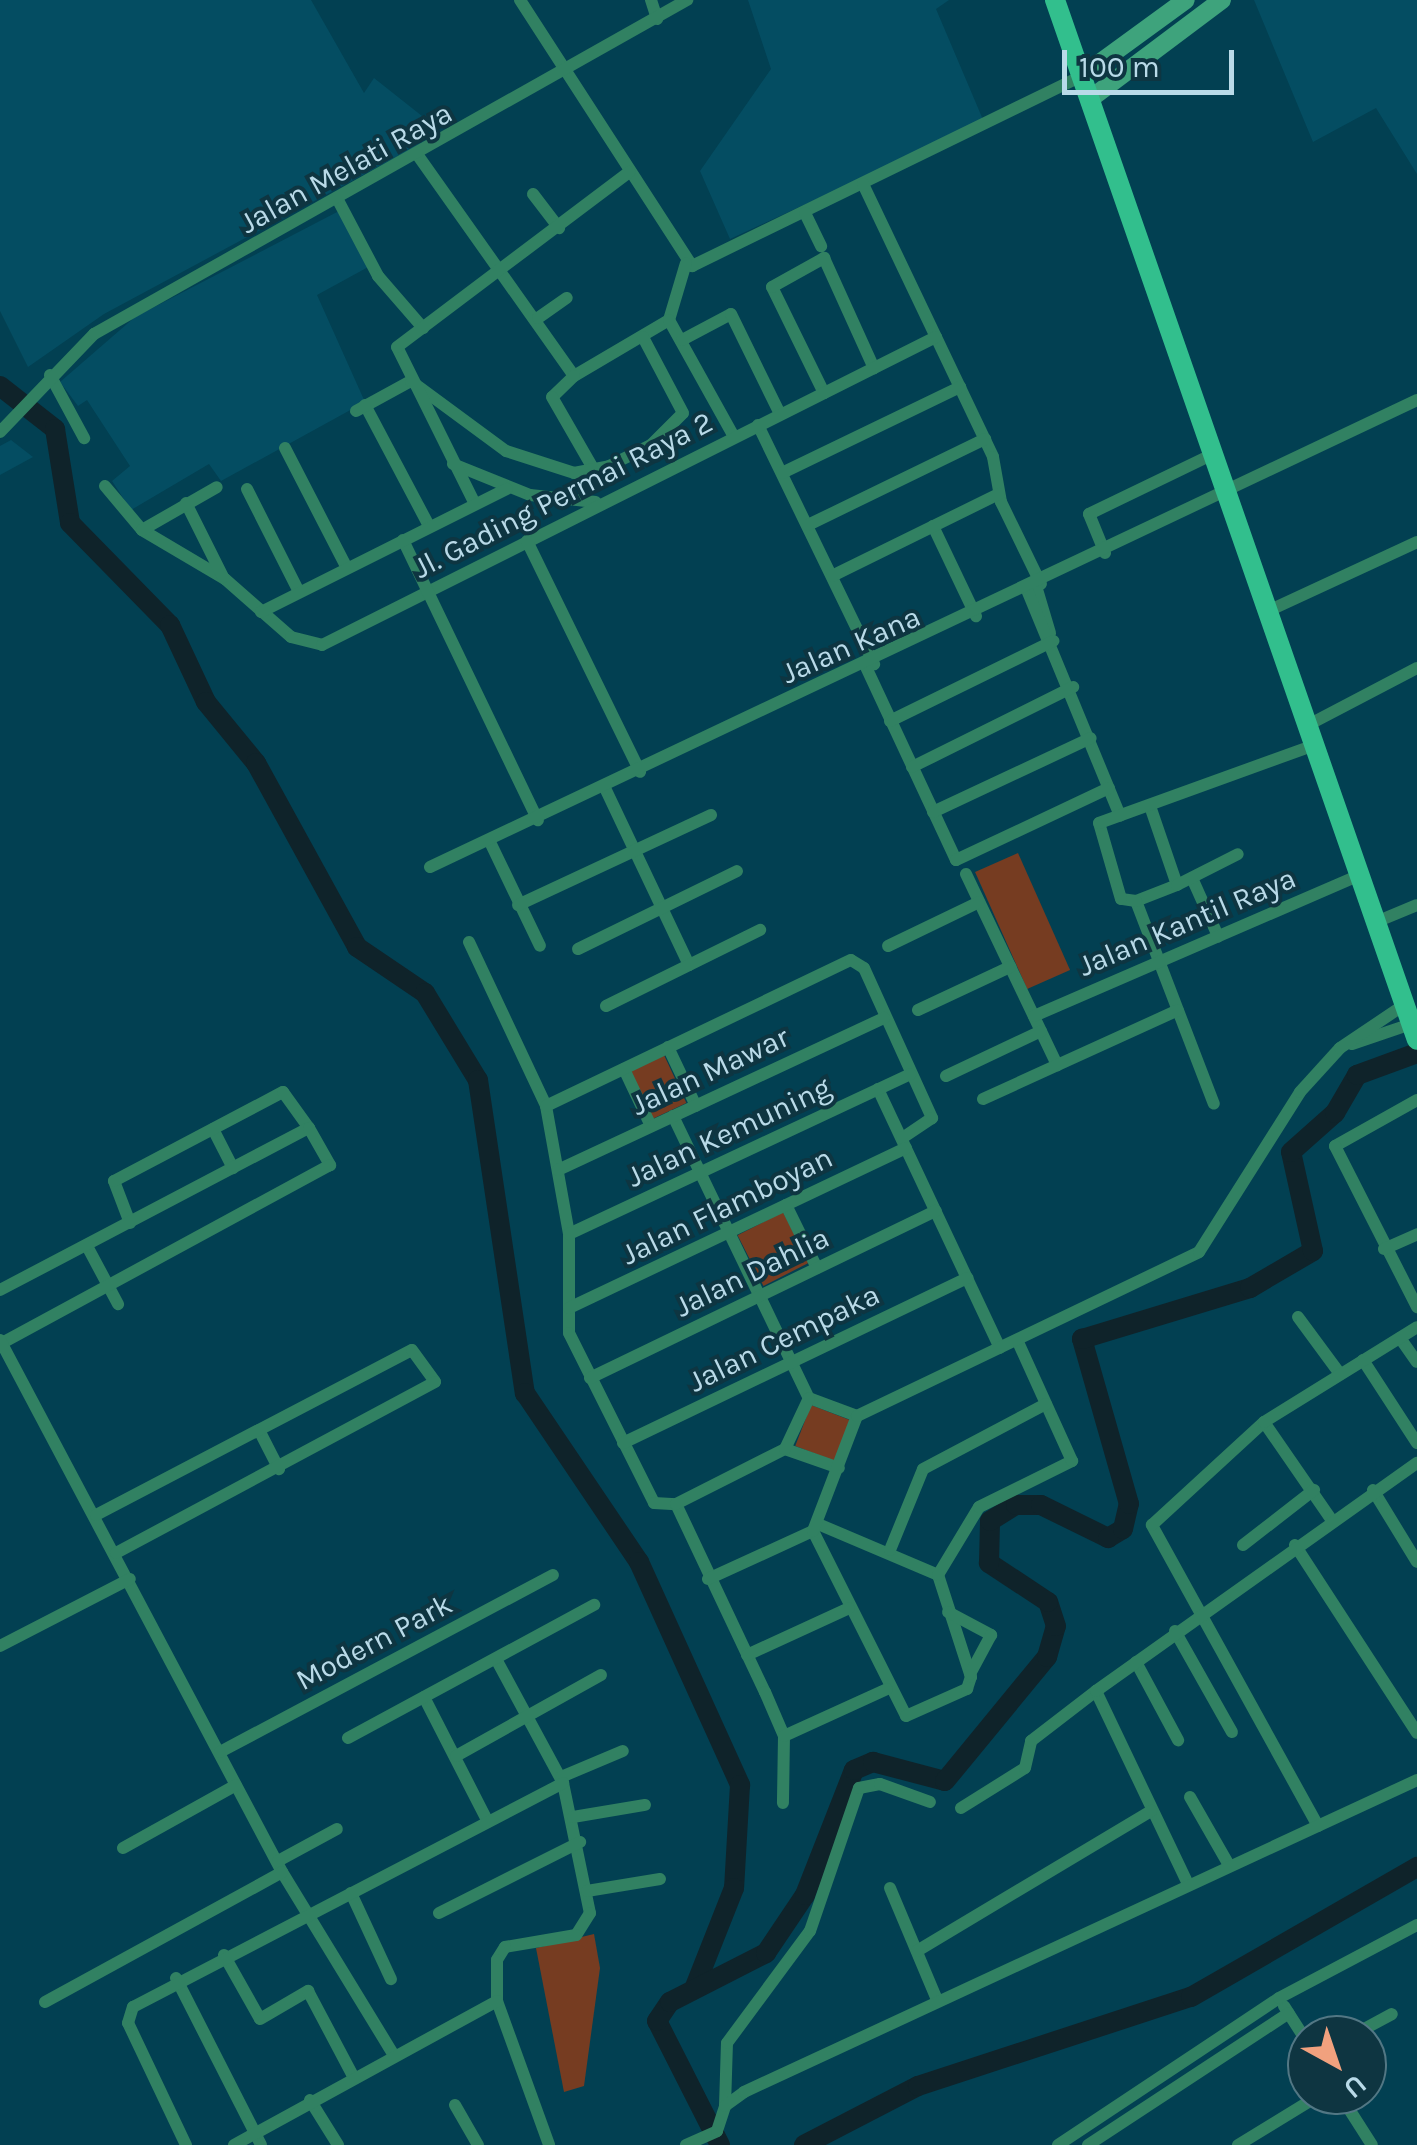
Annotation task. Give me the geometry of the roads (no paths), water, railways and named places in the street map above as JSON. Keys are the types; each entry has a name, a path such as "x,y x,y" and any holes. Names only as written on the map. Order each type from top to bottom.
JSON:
{"main road":[{"path":"1055,0 1232,493 1412,1027"}],"street":[{"path":"520,0 686,264 669,320 574,376 553,400 594,470"},
{"path":"651,0 658,20"},
{"name":"Jalan Melati Raya","path":"0,432 50,376 140,305 419,158 566,75 687,0"},
{"path":"686,264 805,213 1083,75 1186,0"},
{"path":"1090,99 1222,0"},
{"path":"419,158 538,318 574,376"},
{"path":"474,504 396,350 629,172"},
{"path":"863,184 985,439 1000,494 1051,638 1120,816"},
{"path":"533,194 560,228"},
{"path":"339,202 378,276 423,328"},
{"path":"805,213 874,368"},
{"path":"822,252 773,285 824,393"},
{"path":"538,318 567,298"},
{"path":"680,338 728,314 780,414"},
{"path":"669,320 734,437"},
{"name":"Jl. Gading Permai Raya 2","path":"224,579 261,612 314,646 936,337"},
{"path":"409,382 496,446 554,470 594,470 651,446 684,413 643,338"},
{"path":"50,376 84,438"},
{"path":"409,382 360,408 430,526"},
{"path":"782,474 960,387"},
{"name":"Jalan Kana","path":"430,867 976,616 1417,400"},
{"path":"758,425 832,576 890,721 953,856 1110,788"},
{"path":"808,525 985,439"},
{"path":"285,448 347,568"},
{"path":"1105,554 1090,514 1216,454"},
{"path":"453,464 507,489 603,502"},
{"path":"105,486 142,530 224,579"},
{"path":"142,530 217,487"},
{"path":"248,489 299,592"},
{"path":"261,612 507,489"},
{"path":"832,576 1000,494"},
{"path":"186,504 224,579"},
{"path":"933,526 976,616"},
{"path":"402,540 538,820"},
{"path":"528,540 640,772"},
{"path":"1270,610 1417,542"},
{"path":"890,721 1051,638"},
{"path":"1238,854 1136,901 1121,899 1097,830 1120,816 1314,734 1417,668"},
{"path":"912,767 1072,687"},
{"path":"933,812 1091,738"},
{"path":"605,788 689,965"},
{"path":"1150,806 1178,884"},
{"path":"518,905 711,815"},
{"path":"490,842 540,946"},
{"path":"578,949 737,871"},
{"path":"966,874 1057,1065"},
{"name":"Jalan Kantil Raya","path":"1034,1016 1360,875"},
{"path":"1192,878 1218,936"},
{"path":"1136,901 1214,1104"},
{"path":"888,946 979,902"},
{"path":"1376,922 1417,905"},
{"path":"606,1006 760,930"},
{"path":"469,942 546,1106 569,1234 569,1333 654,1503 676,1504 785,1449 809,1398"},
{"path":"546,1106 856,961 932,1123 904,1143"},
{"path":"918,1010 1010,967"},
{"path":"983,1099 1178,1010"},
{"name":"Jalan Mawar","path":"558,1170 884,1018"},
{"path":"948,1612 991,1635 966,1688 911,1718 887,1689 815,1527 858,1416 1200,1252 1274,1129 1340,1048 1412,1027"},
{"path":"1340,1048 1412,1027"},
{"path":"946,1076 1040,1031"},
{"path":"668,1048 696,1106"},
{"path":"624,1068 651,1126"},
{"name":"Jalan Kemuning","path":"569,1234 910,1074"},
{"path":"878,1089 1000,1348"},
{"path":"130,1223 112,1184 283,1092 309,1128 328,1170 1,1342 280,1866 393,2054"},
{"path":"1417,1100 1335,1146 1384,1249 1417,1307"},
{"path":"673,1116 809,1398 858,1416"},
{"path":"0,1290 309,1128"},
{"path":"213,1129 233,1168"},
{"name":"Jalan Flamboyan","path":"569,1308 786,1205 904,1143"},
{"path":"786,1205 816,1268"},
{"name":"Jalan Dahlia","path":"590,1378 936,1211"},
{"path":"1384,1249 1417,1234"},
{"path":"88,1246 118,1304"},
{"name":"Jalan Cempaka","path":"623,1444 967,1278"},
{"path":"1298,1317 1340,1374"},
{"path":"1318,1826 1154,1521 1264,1422 1417,1327"},
{"path":"1400,1338 1417,1362"},
{"path":"970,1674 938,1575 978,1506 1071,1463 1016,1340"},
{"path":"96,1515 412,1350 435,1382 116,1553"},
{"path":"1363,1360 1417,1444"},
{"path":"890,1550 924,1469 1046,1404"},
{"path":"1264,1422 1331,1519"},
{"path":"259,1430 279,1468"},
{"path":"785,1449 839,1468"},
{"path":"961,1808 1025,1768 1031,1741 1096,1690 1372,1490 1417,1463"},
{"path":"1242,1544 1314,1490"},
{"path":"1372,1490 1417,1562"},
{"path":"676,1504 784,1736 783,1802"},
{"path":"708,1578 815,1527 890,1550 938,1575"},
{"path":"823,1552 840,1534"},
{"path":"1295,1545 1417,1733"},
{"name":"Modern Park","path":"220,1752 552,1576"},
{"path":"0,1646 130,1579"},
{"path":"348,1738 594,1605"},
{"path":"747,1655 849,1608"},
{"path":"1175,1631 1232,1732"},
{"path":"496,1660 562,1780 580,1842 587,1891 584,1930 500,1951 497,2001 549,2145"},
{"path":"1136,1662 1178,1740"},
{"path":"456,1756 530,1719 601,1676"},
{"path":"784,1736 887,1689"},
{"path":"1096,1690 1188,1884"},
{"path":"424,1698 488,1822"},
{"path":"186,2145 128,2023 132,2007 176,1978 352,1893 624,1751"},
{"path":"725,2106 937,2000 1417,1780"},
{"path":"691,2142 717,2131 725,2106 726,2043 810,1931 859,1788 880,1784 930,1802"},
{"path":"122,1848 236,1785"},
{"path":"1190,1797 1229,1865"},
{"path":"572,1817 646,1805"},
{"path":"917,1951 1151,1811"},
{"path":"45,2002 337,1829"},
{"path":"438,1913 580,1842"},
{"path":"587,1891 660,1879"},
{"path":"890,1888 937,2000"},
{"path":"352,1893 391,1979"},
{"path":"1058,2145 1279,1998 1417,1925"},
{"path":"224,1955 260,2019 308,1992 352,2076"},
{"path":"176,1978 258,2139"},
{"path":"1088,2145 1289,2013 1279,1998"},
{"path":"234,2145 258,2139 310,2100 497,2001"},
{"path":"1387,2017 1392,2014"},
{"path":"310,2100 338,2145"},
{"path":"455,2105 478,2145"},
{"path":"1238,2145 1287,2115"},
{"path":"1353,2115 1372,2145"}],"waterway":[{"path":"0,386 55,429 70,523 170,625 206,702 256,763 357,947 425,993 478,1080 525,1393 639,1562 740,1785 734,1888 694,1989"},
{"path":"720,2145 657,2021 670,2002 766,1953 805,1895 854,1770 873,1762 945,1781 1047,1657 1056,1626 1048,1602 989,1563 990,1521 1016,1505 1041,1505 1108,1538 1123,1529 1129,1504 1082,1339 1250,1288 1313,1251 1291,1152 1335,1113 1357,1075 1417,1053"},
{"path":"804,2145 918,2086 1191,1997 1417,1867"}]}
